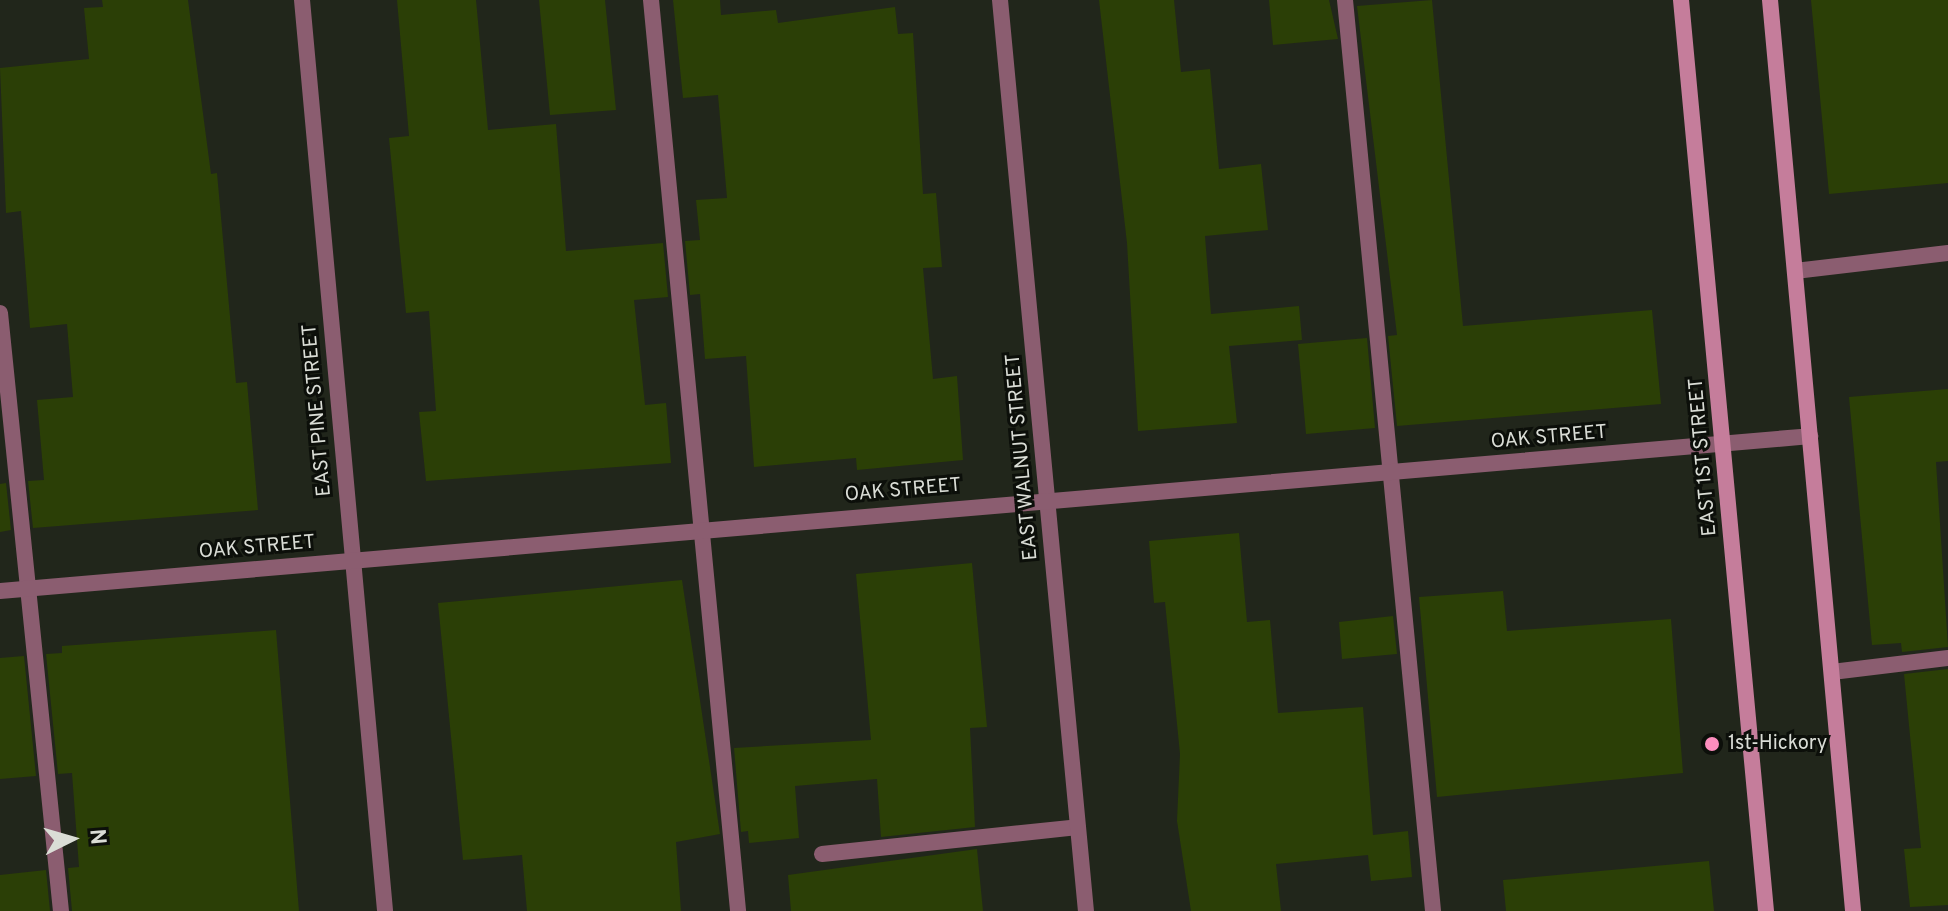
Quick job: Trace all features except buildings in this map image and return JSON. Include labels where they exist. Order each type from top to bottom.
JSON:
[{"type":"main road","name":"EAST 1ST STREET","points":[[1681,0],[1766,911]]},
{"type":"main road","points":[[1770,0],[1853,911]]},
{"type":"street","name":"EAST PINE STREET","points":[[302,0],[385,911]]},
{"type":"street","points":[[651,0],[738,911]]},
{"type":"street","name":"EAST WALNUT STREET","points":[[1000,0],[1086,911]]},
{"type":"street","points":[[1345,0],[1394,471],[1433,911]]},
{"type":"street","points":[[1795,271],[1948,253]]},
{"type":"street","points":[[0,313],[61,911]]},
{"type":"street","name":"OAK STREET","points":[[0,591],[1810,436]]},
{"type":"street","points":[[1832,672],[1948,658]]},
{"type":"street","points":[[822,854],[1078,827]]},
{"type":"place","name":"1st-Hickory","points":[[1712,744]]}]
